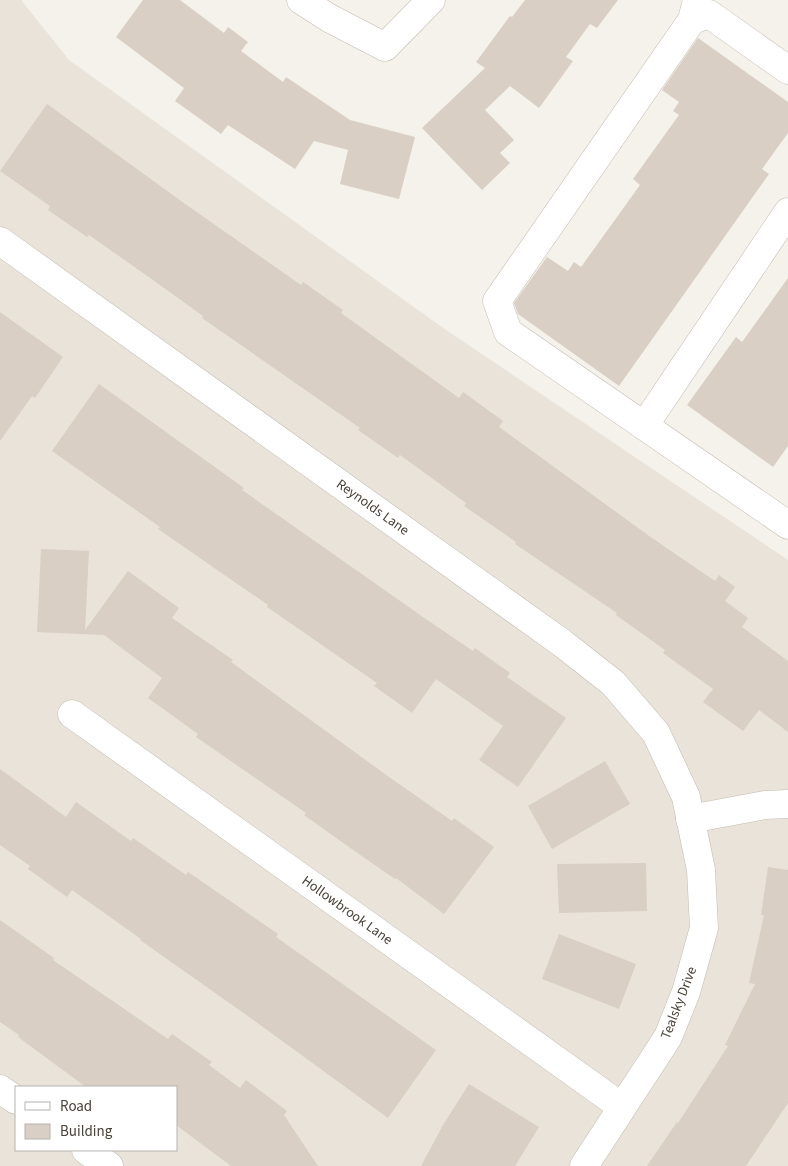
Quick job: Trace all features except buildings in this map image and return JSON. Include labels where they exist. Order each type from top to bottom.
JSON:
[{"type":"street","points":[[300,0],[329,18],[386,47],[431,0]]},
{"type":"street","points":[[787,68],[709,14],[695,10],[497,302],[508,332],[788,525]]},
{"type":"street","points":[[644,426],[788,212]]},
{"type":"street","name":"Reynolds Lane","points":[[0,242],[562,643],[613,683],[656,733],[686,797],[690,819]]},
{"type":"street","name":"Hollowbrook Lane","points":[[72,714],[622,1107]]},
{"type":"street","points":[[690,819],[765,805],[788,804]]},
{"type":"street","name":"Tealsky Drive","points":[[584,1166],[668,1037],[686,992],[704,928],[701,870],[690,819]]},
{"type":"street","points":[[0,1089],[15,1099]]},
{"type":"street","points":[[87,1151],[109,1166]]},
{"type":"shaded area","points":[[0,0],[21,0],[69,60],[446,330],[788,560],[788,1166],[0,1166]]}]
